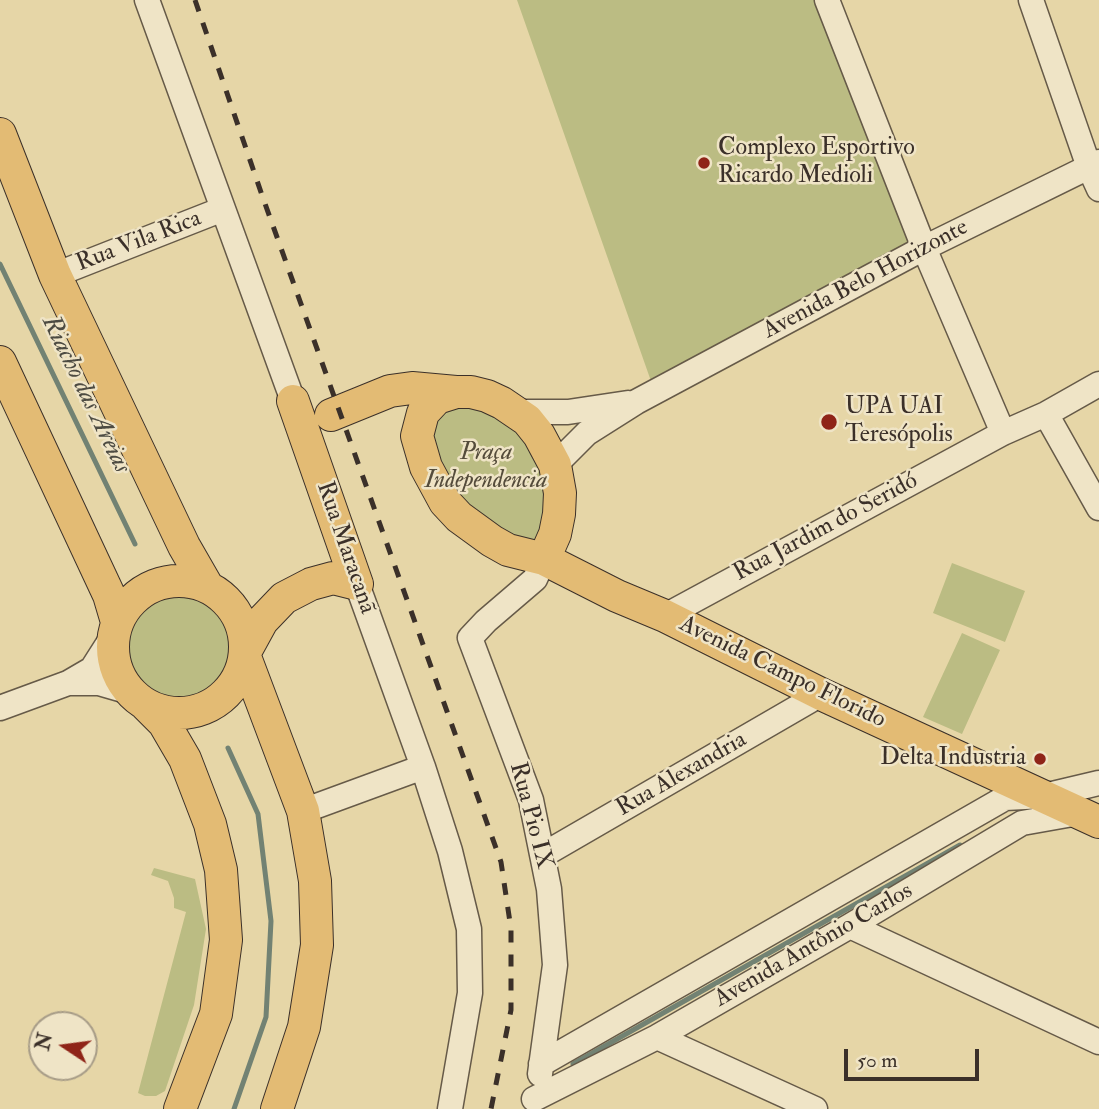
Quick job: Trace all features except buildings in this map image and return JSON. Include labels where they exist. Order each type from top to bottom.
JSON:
[{"type":"main road","points":[[0,134],[55,275],[184,546],[212,589],[238,616],[244,634],[245,655],[303,811],[315,881],[317,944],[304,1027],[277,1109]]},
{"type":"main road","points":[[0,362],[109,595],[115,629],[113,656],[118,675],[138,699],[164,723],[185,759],[210,824],[222,870],[226,940],[216,1014],[180,1109]]},
{"type":"main road","points":[[314,458],[331,415],[390,391],[412,388],[471,392],[487,396],[527,420],[539,435],[555,465],[560,493],[558,521],[544,559],[508,550],[459,517],[434,485],[417,436],[408,423],[385,405],[368,400]]},
{"type":"main road","points":[[417,436],[423,413],[437,398],[456,392]]},
{"type":"main road","points":[[293,401],[331,415]]},
{"type":"main road","name":"Rua Maracanã","points":[[293,401],[357,584]]},
{"type":"main road","points":[[558,521],[571,549],[617,596]]},
{"type":"main road","points":[[138,699],[166,713],[187,713],[208,707],[225,695],[238,678],[245,655],[262,621],[327,566],[341,535]]},
{"type":"main road","name":"Avenida Campo Florido","points":[[544,559],[617,596],[665,615],[821,694],[1093,816]]},
{"type":"main road","points":[[115,629],[130,601],[146,588],[166,581],[187,580],[251,599],[297,591],[334,578],[357,584]]},
{"type":"street","name":"Rua Maracanã","points":[[147,0],[293,401]]},
{"type":"street","points":[[827,0],[923,248],[1003,433]]},
{"type":"street","points":[[1031,0],[1096,172]]},
{"type":"street","name":"Avenida Belo Horizonte","points":[[555,465],[587,433],[636,402],[923,248],[1096,172]]},
{"type":"street","name":"Rua Vila Rica","points":[[55,275],[223,209]]},
{"type":"street","name":"Rua Jardim do Seridó","points":[[665,615],[1099,384]]},
{"type":"street","points":[[516,412],[568,412],[636,402]]},
{"type":"street","points":[[1046,414],[1099,508]]},
{"type":"street","name":"Rua Pio IX","points":[[533,1104],[555,965],[549,889],[531,800],[470,638],[536,579],[544,559]]},
{"type":"street","name":"Rua Maracanã","points":[[357,584],[423,767],[450,851],[469,929],[470,993],[450,1109]]},
{"type":"street","points":[[0,708],[68,683],[92,669],[115,629]]},
{"type":"street","points":[[68,683],[99,683],[138,699]]},
{"type":"street","name":"Rua Alexandria","points":[[543,855],[821,694]]},
{"type":"street","points":[[303,811],[423,767]]},
{"type":"street","name":"Avenida Antônio Carlos","points":[[541,1064],[1005,798],[1044,796],[1099,783]]},
{"type":"street","name":"Avenida Antônio Carlos","points":[[533,1104],[657,1037],[1022,823],[1093,816]]},
{"type":"street","points":[[850,926],[1099,1042]]},
{"type":"street","points":[[657,1037],[815,1109]]},
{"type":"green space","points":[[517,0],[825,0],[916,248],[652,384]]},
{"type":"green space","name":"Praça Independencia","points":[[450,402],[482,408],[521,435],[544,470],[548,521],[541,546],[466,518],[425,438]]},
{"type":"green space","points":[[952,563],[1025,591],[1005,642],[933,613]]},
{"type":"green space","points":[[178,590],[199,594],[217,606],[229,624],[233,645],[229,666],[217,684],[199,696],[178,700],[157,696],[139,684],[127,666],[123,645],[127,624],[139,606],[157,594]]},
{"type":"green space","points":[[962,633],[1000,650],[962,734],[923,717]]},
{"type":"green space","points":[[154,868],[195,879],[206,929],[194,1005],[165,1091],[156,1096],[145,1096],[138,1093],[186,912],[174,908],[174,898],[168,881],[151,875]]},
{"type":"waterway","name":"Riacho das Areias","points":[[0,264],[135,544]]},
{"type":"waterway","name":"Riacho das Areias","points":[[228,748],[258,814],[271,921],[266,1017],[234,1109]]},
{"type":"waterway","points":[[573,1064],[960,845]]},
{"type":"railway","points":[[195,0],[263,198],[501,862],[511,929],[511,1010],[491,1109]]},
{"type":"place","name":"Complexo Esportivo Ricardo Medioli","points":[[704,163]]},
{"type":"place","name":"UPA UAI Teresópolis","points":[[829,422]]},
{"type":"place","name":"Delta Industria","points":[[1040,759]]}]
